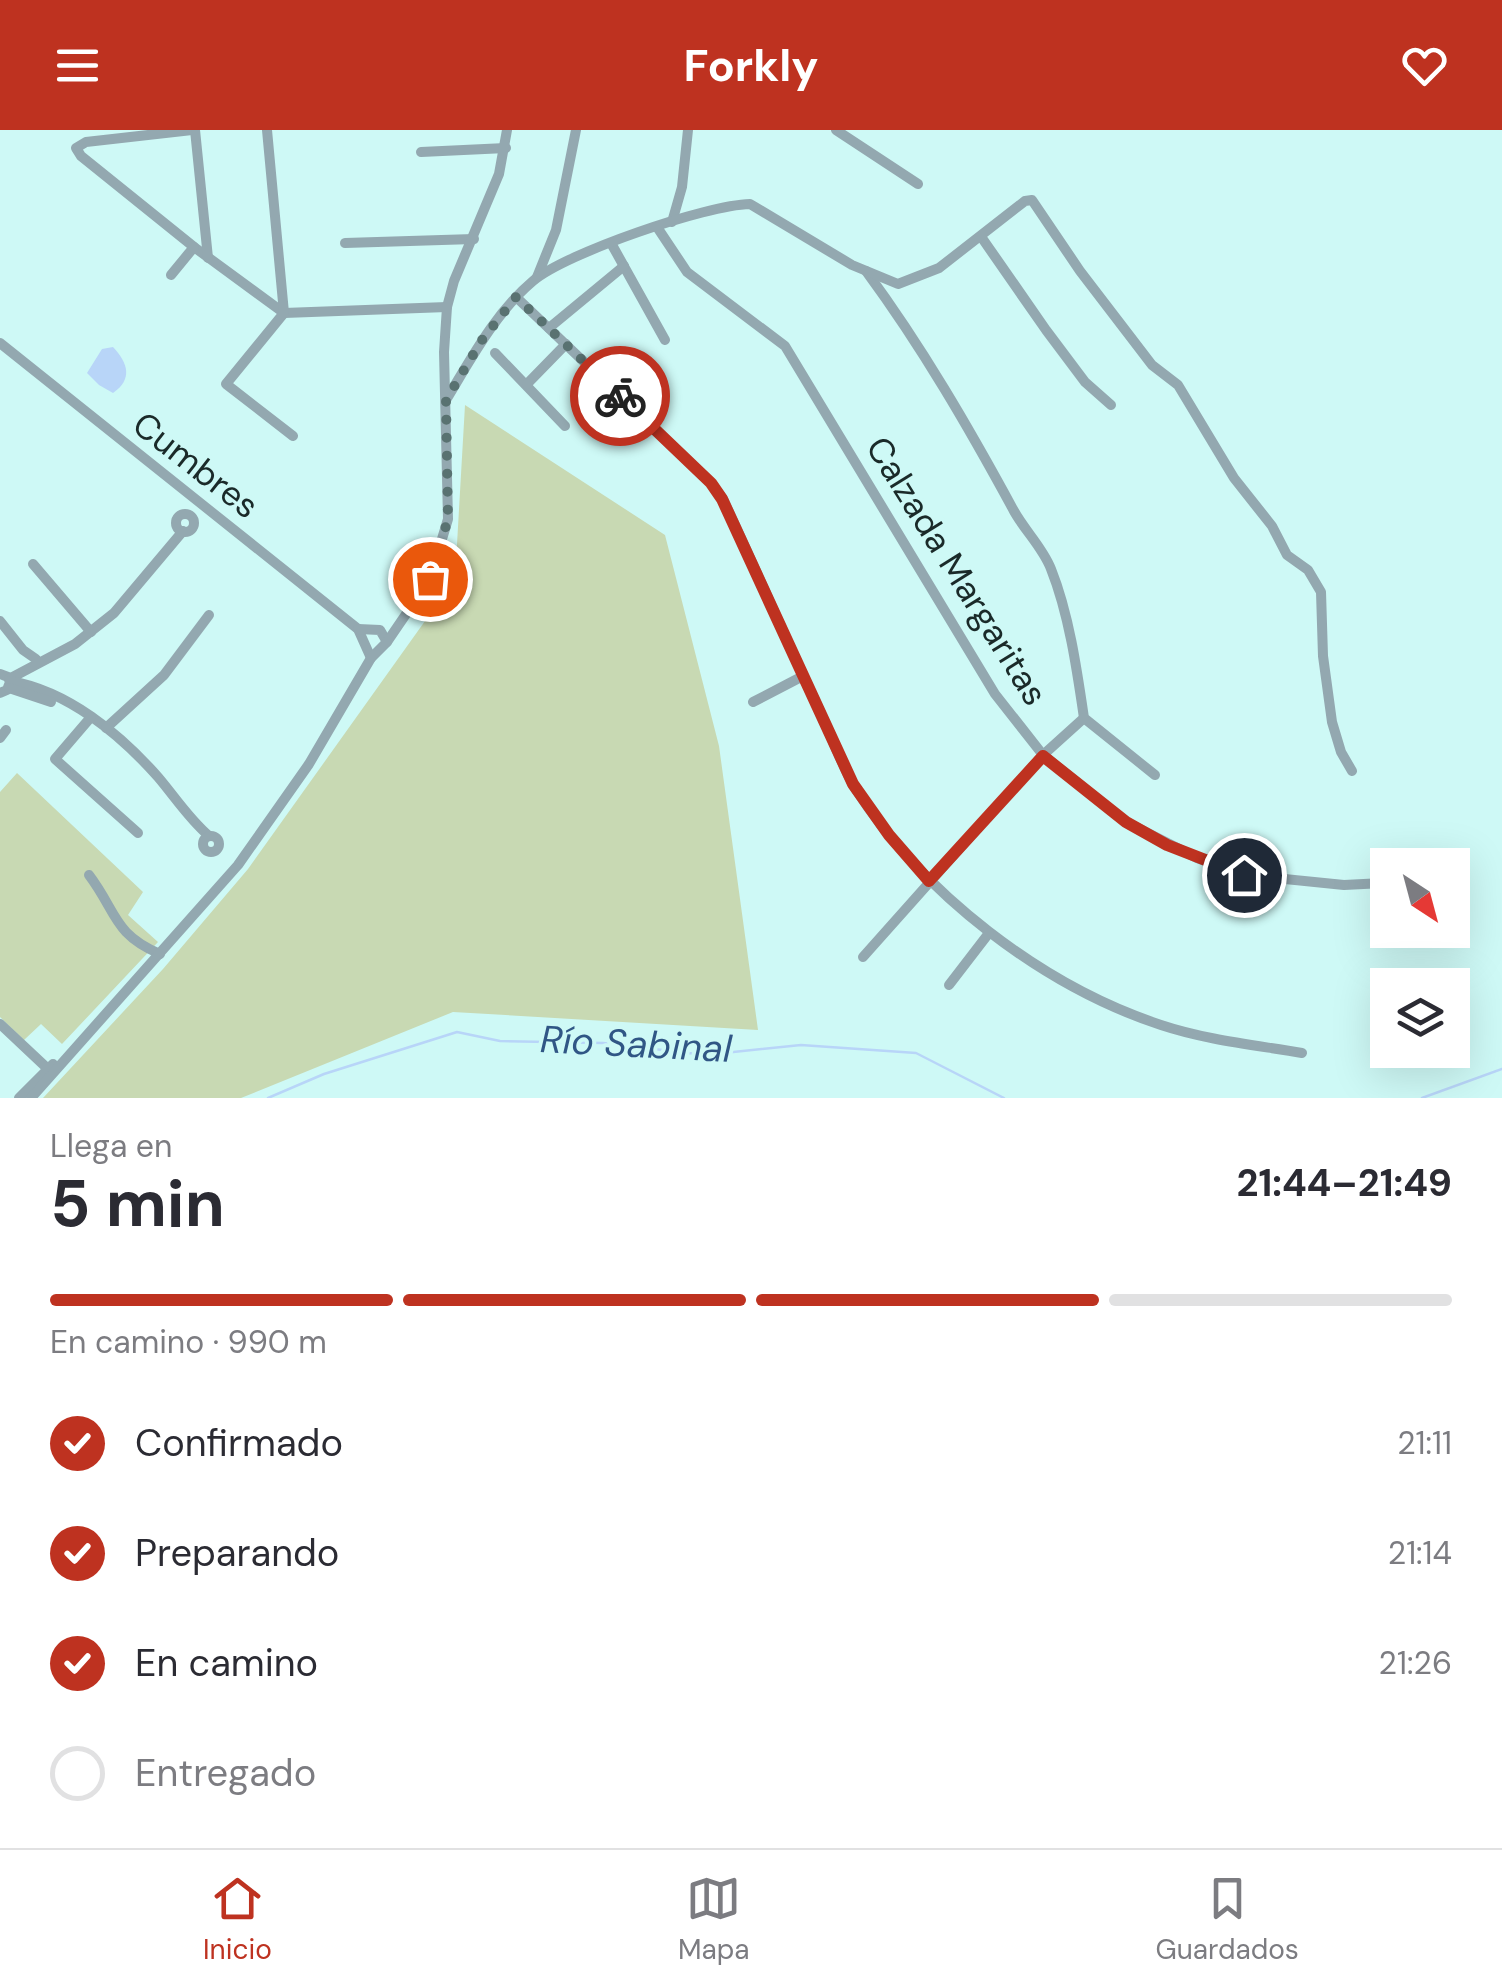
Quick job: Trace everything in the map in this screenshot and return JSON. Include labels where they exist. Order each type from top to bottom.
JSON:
[{"type":"street","points":[[208,258],[193,130],[86,142],[76,148],[194,247],[208,258],[284,313],[447,307]]},
{"type":"street","points":[[268,130],[284,313],[226,384],[293,436]]},
{"type":"street","points":[[31,1098],[236,867],[309,764],[370,658],[386,642],[430,579],[448,519],[444,352],[447,307],[506,148],[508,130]]},
{"type":"street","points":[[536,278],[556,230],[576,130]]},
{"type":"street","points":[[672,222],[682,188],[688,130]]},
{"type":"street","points":[[836,130],[918,184]]},
{"type":"street","points":[[421,152],[506,148]]},
{"type":"street","points":[[446,400],[482,340],[536,278],[611,243],[657,227],[734,204],[750,204],[852,265],[898,284],[939,268],[1025,201],[1032,200],[1152,365],[1178,385],[1234,478],[1272,526],[1287,554],[1308,570],[1321,592],[1323,656],[1332,722],[1341,752],[1352,771]]},
{"type":"street","name":"Calzada Margaritas","points":[[657,227],[686,272],[785,346],[994,694],[1043,756],[1126,822],[1197,858],[1244,875],[1370,883]]},
{"type":"street","points":[[982,238],[1086,382],[1111,405]]},
{"type":"street","points":[[345,243],[474,239]]},
{"type":"street","points":[[611,243],[665,340]]},
{"type":"street","points":[[171,275],[194,247]]},
{"type":"street","points":[[548,328],[624,266]]},
{"type":"street","points":[[866,270],[939,378],[1050,568],[1074,654],[1084,718],[1155,775]]},
{"type":"street","points":[[516,297],[711,483],[722,499],[853,784],[889,835],[929,881],[988,932],[1082,990],[1162,1025],[1302,1053]]},
{"type":"street","name":"Cumbres","points":[[0,343],[358,629],[370,658]]},
{"type":"street","points":[[527,384],[566,344]]},
{"type":"street","points":[[495,353],[566,426]]},
{"type":"street","points":[[6,682],[114,613],[180,530],[191,529],[192,518],[202,507]]},
{"type":"street","points":[[33,564],[90,630]]},
{"type":"street","points":[[106,728],[164,675],[209,615]]},
{"type":"street","points":[[0,621],[36,659]]},
{"type":"street","name":"Cumbres","points":[[358,629],[380,630],[386,642]]},
{"type":"street","points":[[6,682],[22,666],[90,630]]},
{"type":"street","points":[[22,666],[24,650]]},
{"type":"street","points":[[754,702],[804,676]]},
{"type":"street","points":[[6,682],[28,684],[106,728],[142,760],[206,839]]},
{"type":"street","points":[[863,957],[1043,756],[1084,718]]},
{"type":"street","points":[[89,719],[55,759],[138,833]]},
{"type":"street","points":[[89,719],[138,764],[206,839]]},
{"type":"street","points":[[206,839],[217,838],[216,848],[236,867]]},
{"type":"street","points":[[89,875],[134,943],[160,954]]},
{"type":"street","points":[[949,985],[988,932]]},
{"type":"street","points":[[19,1098],[95,1020],[104,1017]]},
{"type":"street","points":[[0,1024],[48,1069]]},
{"type":"green space","points":[[465,405],[665,535],[719,746],[758,1030],[453,1012],[241,1098],[43,1098],[163,969],[248,869],[455,579]]},
{"type":"green space","points":[[17,773],[143,892],[128,915],[158,942],[62,1044],[41,1024],[24,1040],[0,1017],[0,792]]},
{"type":"water","points":[[113,347],[122,359],[126,377],[113,393],[87,373],[102,349]]},
{"type":"waterway","name":"Río Sabinal","points":[[268,1098],[324,1074],[457,1032],[500,1041],[603,1043],[705,1055],[801,1045],[916,1053],[1004,1098]]},
{"type":"waterway","name":"Río Sabinal","points":[[1422,1098],[1502,1069]]},
{"type":"way so far","points":[[430,579],[448,519],[446,400],[482,340],[516,297],[620,396]]},
{"type":"route","points":[[620,396],[711,483],[722,499],[853,784],[889,835],[929,881],[1043,756],[1126,822],[1167,845],[1244,875]]}]
